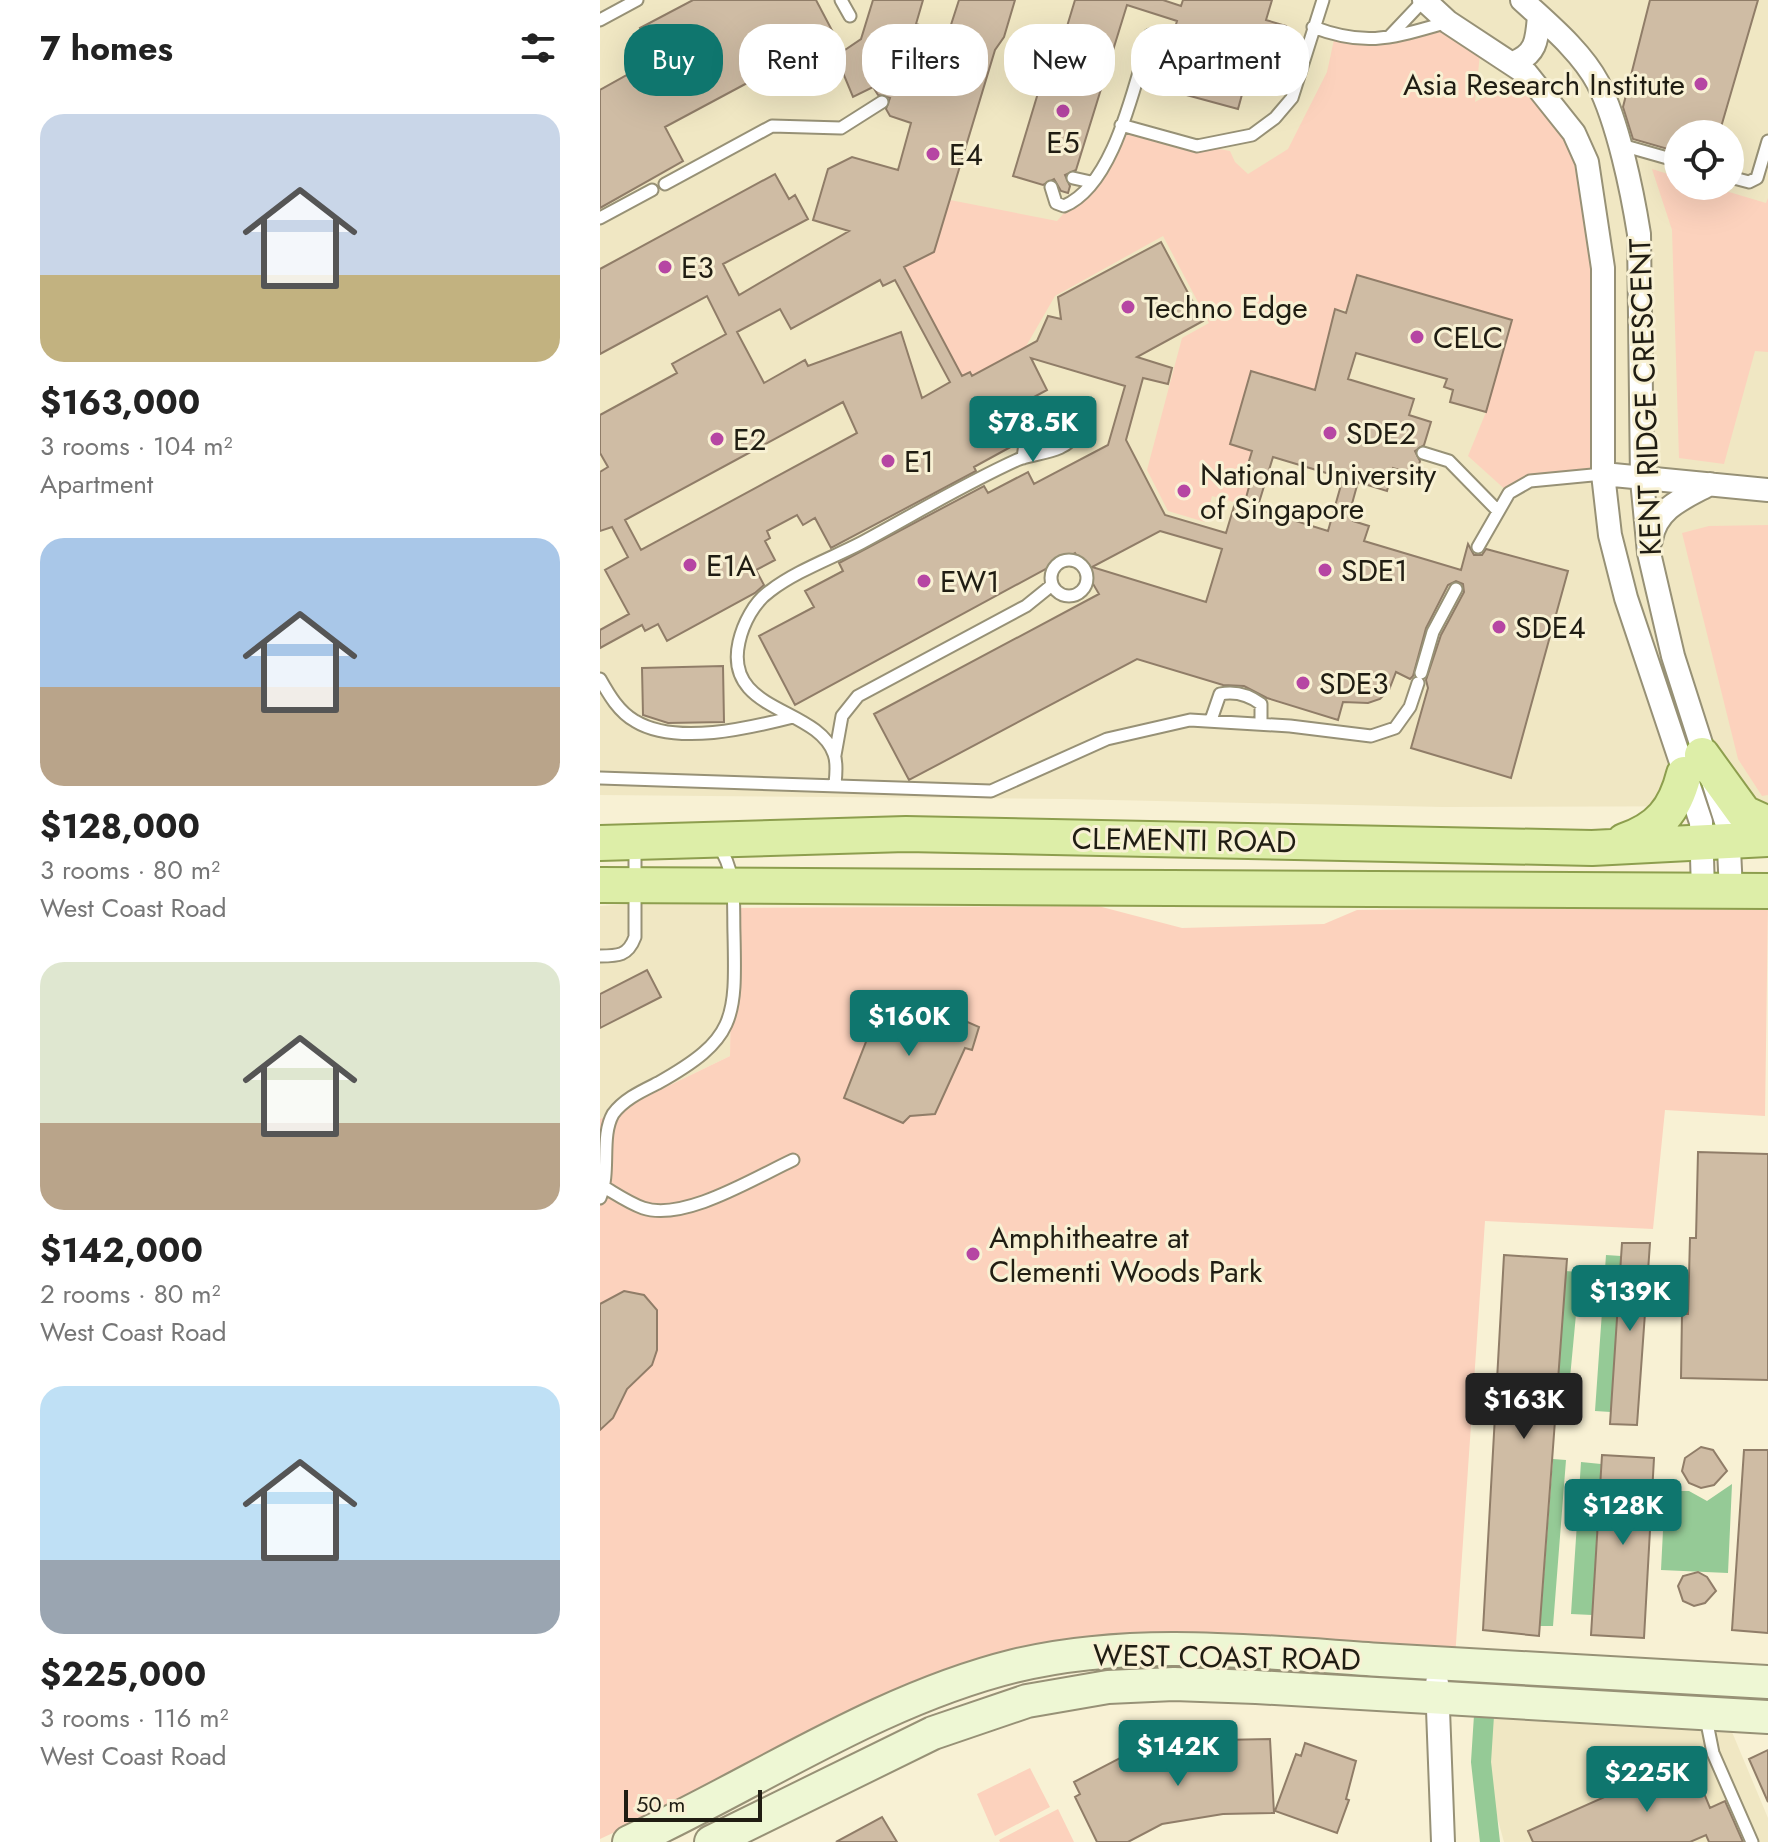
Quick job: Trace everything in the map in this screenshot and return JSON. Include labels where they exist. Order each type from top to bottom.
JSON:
[{"type":"main road","points":[[1592,848],[1655,828],[1674,805],[1693,764],[1744,813],[1768,824]]},
{"type":"main road","name":"CLEMENTI ROAD","points":[[600,843],[906,834],[1592,848],[1768,839]]},
{"type":"main road","name":"CLEMENTI ROAD","points":[[600,885],[1768,891]]},
{"type":"main road","name":"WEST COAST ROAD","points":[[629,1842],[916,1700],[1015,1666],[1107,1652],[1177,1650],[1768,1682]]},
{"type":"main road","name":"WEST COAST ROAD","points":[[711,1842],[933,1733],[1027,1701],[1108,1687],[1174,1684],[1768,1717]]},
{"type":"street","name":"KENT RIDGE CRESCENT","points":[[1424,0],[1448,22],[1513,63],[1555,106],[1574,133],[1587,162],[1603,268],[1603,474],[1610,535],[1626,598],[1693,764]]},
{"type":"street","name":"KENT RIDGE CRESCENT","points":[[1513,63],[1526,57],[1536,46],[1530,8]]},
{"type":"street","name":"KENT RIDGE CRESCENT","points":[[1530,8],[1578,55],[1598,83],[1618,144],[1639,234],[1642,480],[1649,553],[1693,764],[1701,822],[1717,840],[1717,891]]},
{"type":"street","points":[[1603,474],[1768,490]]},
{"type":"street","points":[[1649,553],[1653,527],[1662,514],[1710,484]]},
{"type":"street","points":[[1437,1662],[1443,1842]]},
{"type":"lane","points":[[600,20],[637,0]]},
{"type":"lane","points":[[841,0],[850,16],[854,0]]},
{"type":"lane","points":[[1121,125],[1197,146],[1252,135],[1275,118],[1292,98],[1323,0]]},
{"type":"lane","points":[[1389,37],[1424,0]]},
{"type":"lane","points":[[1313,27],[1353,40],[1389,37],[1448,22]]},
{"type":"lane","points":[[1051,187],[1056,203],[1064,206],[1073,202],[1101,173],[1131,94]]},
{"type":"lane","points":[[665,184],[772,126],[841,128],[882,102]]},
{"type":"lane","points":[[1744,181],[1757,178],[1768,141]]},
{"type":"lane","points":[[1618,144],[1664,157]]},
{"type":"lane","points":[[1073,178],[1091,182]]},
{"type":"lane","points":[[600,218],[652,190]]},
{"type":"lane","points":[[835,755],[816,731],[758,699],[740,669],[737,646],[743,626],[769,591],[1023,458],[1065,446],[1074,436],[1078,422],[1074,412],[1064,406],[1037,411],[1028,422],[1023,458]]},
{"type":"lane","points":[[1423,453],[1449,461],[1498,511]]},
{"type":"lane","points":[[1478,547],[1509,493],[1530,481],[1603,474]]},
{"type":"lane","points":[[835,784],[835,755],[842,716],[858,696],[1026,606],[1052,585]]},
{"type":"lane","points":[[600,778],[991,791],[1107,739],[1157,726],[1211,720],[1371,736],[1395,728],[1410,707],[1433,632],[1456,589]]},
{"type":"lane","points":[[600,679],[616,705],[632,720],[648,728],[747,730],[793,717]]},
{"type":"lane","points":[[1211,720],[1220,694],[1229,692],[1251,697],[1261,704],[1261,724]]},
{"type":"lane","points":[[716,841],[726,857],[733,886],[735,969],[725,1032],[689,1065],[634,1096],[613,1114],[607,1127],[602,1192],[642,1208],[677,1209],[697,1204],[793,1160]]},
{"type":"lane","points":[[600,956],[621,956],[631,949],[635,937],[635,842]]},
{"type":"lane","points":[[1706,1713],[1713,1753],[1752,1842]]},
{"type":"shaded area","name":"National University of Singapore","points":[[600,0],[1768,0],[1768,806],[1443,807],[1065,799],[600,795]]},
{"type":"shaded area","points":[[1448,22],[1481,44],[1475,102],[1527,74],[1587,162],[1603,474],[1530,481],[1509,493],[1468,456],[1486,412],[1512,320],[1335,309],[1315,390],[1251,372],[1230,444],[1252,451],[1245,474],[1252,476],[1244,505],[1212,496],[1205,522],[1168,511],[1147,470],[1182,338],[1209,323],[1163,236],[1055,296],[1025,348],[973,376],[969,372],[962,376],[904,267],[934,251],[950,200],[1057,221],[1091,182],[1121,125],[1175,141],[1230,151],[1235,162],[1248,174],[1288,149],[1327,72],[1335,35],[1353,40]]},
{"type":"shaded area","points":[[1652,169],[1664,173],[1664,200],[1744,200],[1744,196],[1766,203],[1768,198],[1768,352],[1755,351],[1724,464],[1679,458],[1672,230]]},
{"type":"shaded area","points":[[1768,525],[1768,795],[1762,796],[1738,759],[1682,533],[1709,526]]},
{"type":"shaded area","points":[[714,898],[732,908],[730,1056],[600,1119],[600,906]]},
{"type":"shaded area","points":[[1768,905],[1765,1116],[1665,1110],[1653,1229],[1485,1221],[1455,1658],[1177,1645],[925,1687],[600,1839],[600,1119],[730,1056],[732,908],[1098,906],[1182,928],[1324,924],[1357,910]]},
{"type":"shaded area","points":[[1606,1255],[1621,1256],[1611,1412],[1595,1411]]},
{"type":"shaded area","points":[[1565,1271],[1580,1272],[1568,1399],[1555,1398]]},
{"type":"shaded area","points":[[1553,1459],[1566,1460],[1553,1626],[1540,1626]]},
{"type":"shaded area","points":[[1581,1462],[1601,1464],[1592,1615],[1571,1614]]},
{"type":"shaded area","points":[[1732,1484],[1728,1573],[1661,1570],[1665,1491],[1689,1491],[1707,1501]]},
{"type":"shaded area","points":[[1488,1711],[1727,1720],[1768,1818],[1768,1842],[1504,1842],[1488,1784]]},
{"type":"shaded area","points":[[1030,1768],[1050,1807],[995,1836],[977,1794]]},
{"type":"shaded area","points":[[1058,1809],[1074,1842],[1000,1842],[999,1840]]},
{"type":"building","points":[[693,0],[816,0],[829,24],[739,24],[739,87],[723,96],[723,24],[648,24]]},
{"type":"building","points":[[873,0],[923,0],[916,24],[866,24]]},
{"type":"building","points":[[959,0],[1015,0],[1008,24],[1004,24],[1004,37],[995,50],[988,73],[988,24],[951,24]]},
{"type":"building","name":"E5","points":[[1075,0],[1163,0],[1181,6],[1183,0],[1272,0],[1266,20],[1279,24],[1176,24],[1177,21],[1127,5],[1115,44],[1115,24],[1068,24]]},
{"type":"building","points":[[1650,0],[1758,0],[1723,120],[1664,120],[1664,148],[1633,139],[1623,107]]},
{"type":"building","points":[[862,36],[862,92],[853,97],[846,80],[846,49]]},
{"type":"building","points":[[624,77],[624,96],[723,96],[665,127],[683,161],[600,208],[600,90]]},
{"type":"building","points":[[882,96],[981,96],[934,252],[904,267],[962,376],[970,372],[972,376],[1037,341],[1048,316],[1061,319],[1058,297],[1161,242],[1203,321],[1137,357],[1172,368],[1168,384],[1143,378],[1126,440],[1165,515],[1226,533],[1235,503],[1244,505],[1252,476],[1245,474],[1252,451],[1230,444],[1251,371],[1315,390],[1335,309],[1346,313],[1357,275],[1512,320],[1486,412],[1450,402],[1453,390],[1444,387],[1447,379],[1356,353],[1348,379],[1414,399],[1409,415],[1431,422],[1424,445],[1415,451],[1420,461],[1416,475],[1393,468],[1387,491],[1358,482],[1350,511],[1355,513],[1353,521],[1369,526],[1364,541],[1461,570],[1468,544],[1474,555],[1482,555],[1486,549],[1568,571],[1511,778],[1411,748],[1428,688],[1426,680],[1441,635],[1464,592],[1463,584],[1456,581],[1448,585],[1426,628],[1413,676],[1410,679],[1396,672],[1389,690],[1380,699],[1368,703],[1343,702],[1338,720],[1267,698],[1244,686],[1223,685],[1137,659],[909,780],[874,714],[1099,594],[1075,553],[795,705],[759,636],[814,607],[805,591],[843,571],[839,563],[984,486],[988,493],[1028,472],[1034,484],[1108,445],[1125,386],[1031,358],[1047,390],[1004,413],[1017,437],[1016,444],[974,467],[976,471],[831,548],[815,518],[803,525],[797,515],[767,531],[770,538],[765,541],[775,560],[756,570],[764,585],[755,593],[667,641],[658,624],[645,631],[642,625],[600,648],[600,630],[629,614],[605,570],[628,557],[612,527],[600,531],[600,472],[608,467],[600,453],[600,415],[677,373],[672,364],[726,334],[707,296],[600,354],[600,269],[775,174],[789,199],[795,195],[808,219],[723,264],[739,295],[849,231],[813,220],[828,169],[852,157],[898,170],[911,123],[890,116],[886,109],[890,98]],"holes":[[[880,280],[883,286],[895,280],[950,382],[922,398],[901,332],[808,366],[805,360],[764,383],[737,332],[780,309],[791,329]],[[843,402],[857,433],[641,550],[625,520]],[[1273,457],[1343,478],[1328,531],[1257,509]],[[1160,531],[1222,549],[1206,602],[1092,567]]]},
{"type":"building","name":"E5","points":[[1037,96],[1099,96],[1076,170],[1065,175],[1070,186],[1068,193],[1061,191],[1054,179],[1043,185],[1013,176]]},
{"type":"building","name":"E5","points":[[1190,96],[1242,96],[1238,109]]},
{"type":"building","points":[[723,666],[724,722],[668,723],[643,715],[642,668]]},
{"type":"building","points":[[647,970],[661,997],[600,1028],[600,994]]},
{"type":"building","points":[[899,992],[979,1027],[972,1050],[965,1048],[935,1114],[910,1116],[903,1123],[844,1098],[882,1001]]},
{"type":"building","points":[[1698,1152],[1768,1154],[1768,1380],[1681,1378],[1682,1314],[1688,1314],[1690,1238],[1696,1238]]},
{"type":"building","points":[[1622,1243],[1650,1243],[1637,1425],[1610,1424]]},
{"type":"building","points":[[1504,1255],[1567,1259],[1539,1636],[1483,1630]]},
{"type":"building","points":[[624,1291],[644,1295],[657,1310],[657,1350],[652,1365],[627,1389],[613,1418],[600,1430],[600,1304]]},
{"type":"building","points":[[1701,1447],[1713,1450],[1727,1471],[1714,1485],[1701,1488],[1689,1483],[1682,1471],[1685,1458]]},
{"type":"building","points":[[1744,1450],[1768,1450],[1768,1633],[1732,1630]]},
{"type":"building","points":[[1602,1455],[1654,1458],[1644,1638],[1591,1635]]},
{"type":"building","points":[[1698,1572],[1707,1577],[1716,1591],[1705,1603],[1694,1606],[1683,1601],[1678,1586],[1683,1576]]},
{"type":"building","points":[[1270,1739],[1274,1813],[1223,1814],[1162,1824],[1128,1842],[1097,1842],[1075,1797],[1080,1794],[1074,1782],[1120,1758],[1126,1770],[1148,1759],[1147,1754],[1220,1740]]},
{"type":"building","points":[[1305,1743],[1356,1761],[1346,1799],[1349,1800],[1337,1833],[1275,1811],[1296,1754],[1301,1756]]},
{"type":"building","points":[[1768,1750],[1768,1802],[1749,1759]]},
{"type":"building","points":[[1690,1759],[1710,1808],[1725,1801],[1743,1842],[1709,1842],[1706,1835],[1690,1842],[1533,1842],[1528,1831]]},
{"type":"building","points":[[882,1817],[897,1842],[836,1842]]},
{"type":"waterway","points":[[1485,1700],[1481,1762],[1490,1842]]},
{"type":"place","name":"Asia Research Institute","points":[[1701,84]]},
{"type":"place","name":"E5","points":[[1063,111]]},
{"type":"place","name":"E4","points":[[933,154]]},
{"type":"place","name":"E3","points":[[665,267]]},
{"type":"place","name":"Techno Edge","points":[[1128,307]]},
{"type":"place","name":"CELC","points":[[1417,337]]},
{"type":"place","name":"SDE2","points":[[1330,433]]},
{"type":"place","name":"E2","points":[[717,439]]},
{"type":"place","name":"E1","points":[[888,461]]},
{"type":"place","name":"National University of Singapore","points":[[1184,491]]},
{"type":"place","name":"E1A","points":[[690,565]]},
{"type":"place","name":"SDE1","points":[[1325,570]]},
{"type":"place","name":"EW1","points":[[924,581]]},
{"type":"place","name":"SDE4","points":[[1499,627]]},
{"type":"place","name":"SDE3","points":[[1303,683]]},
{"type":"place","name":"Amphitheatre at Clementi Woods Park","points":[[973,1254]]}]
